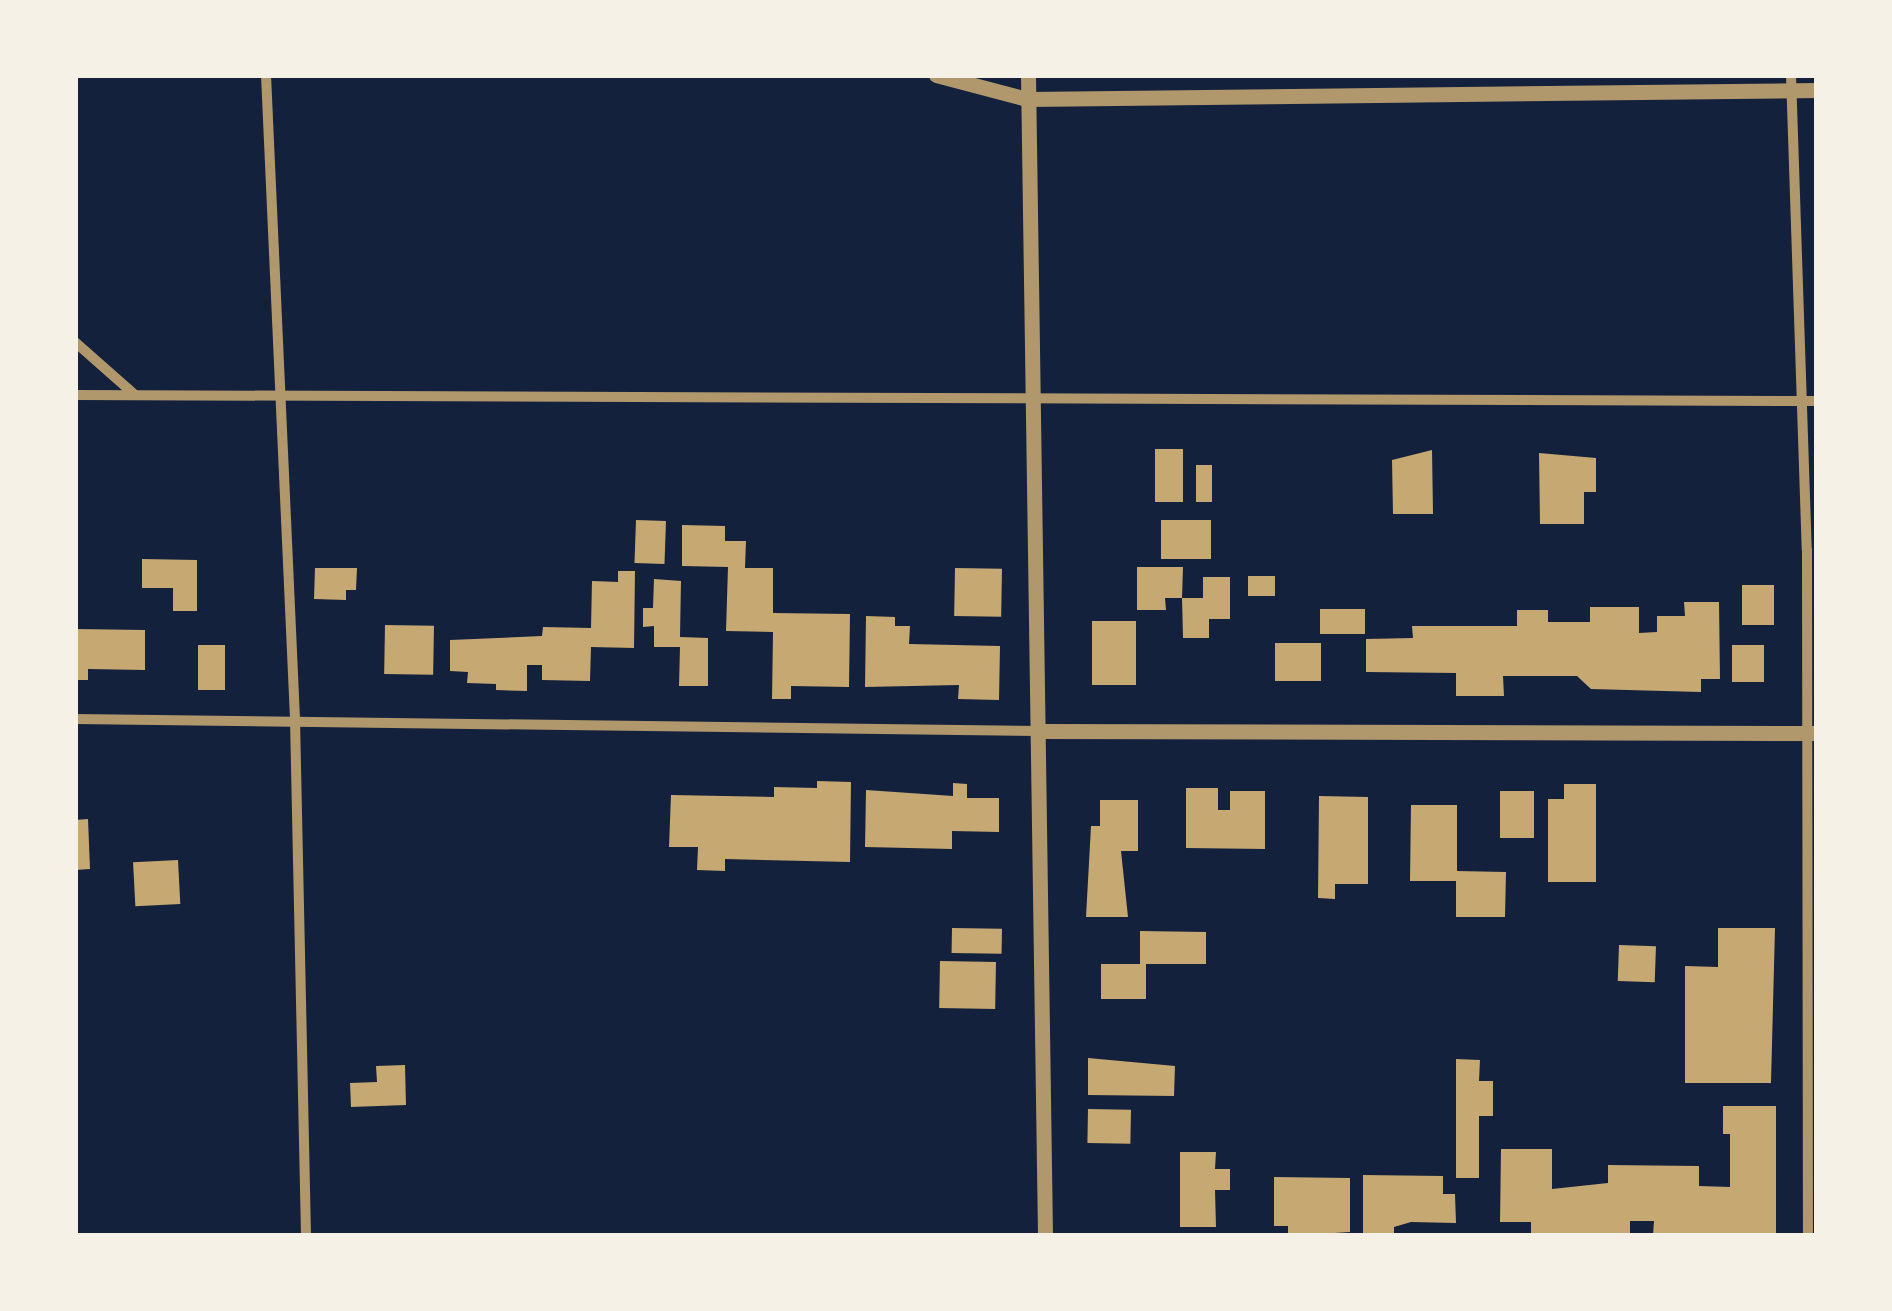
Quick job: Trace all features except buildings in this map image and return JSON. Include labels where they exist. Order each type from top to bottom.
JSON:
[{"type":"street","points":[[266,75],[295,719],[306,1236]]},
{"type":"street","points":[[936,75],[1027,99],[1791,82],[1817,90]]},
{"type":"street","points":[[1028,75],[1037,399],[1045,1236]]},
{"type":"street","points":[[1791,82],[1813,733],[1808,1236]]},
{"type":"street","points":[[75,342],[134,395]]},
{"type":"street","points":[[75,395],[1817,401]]},
{"type":"street","points":[[75,719],[1039,731],[1813,733]]}]
